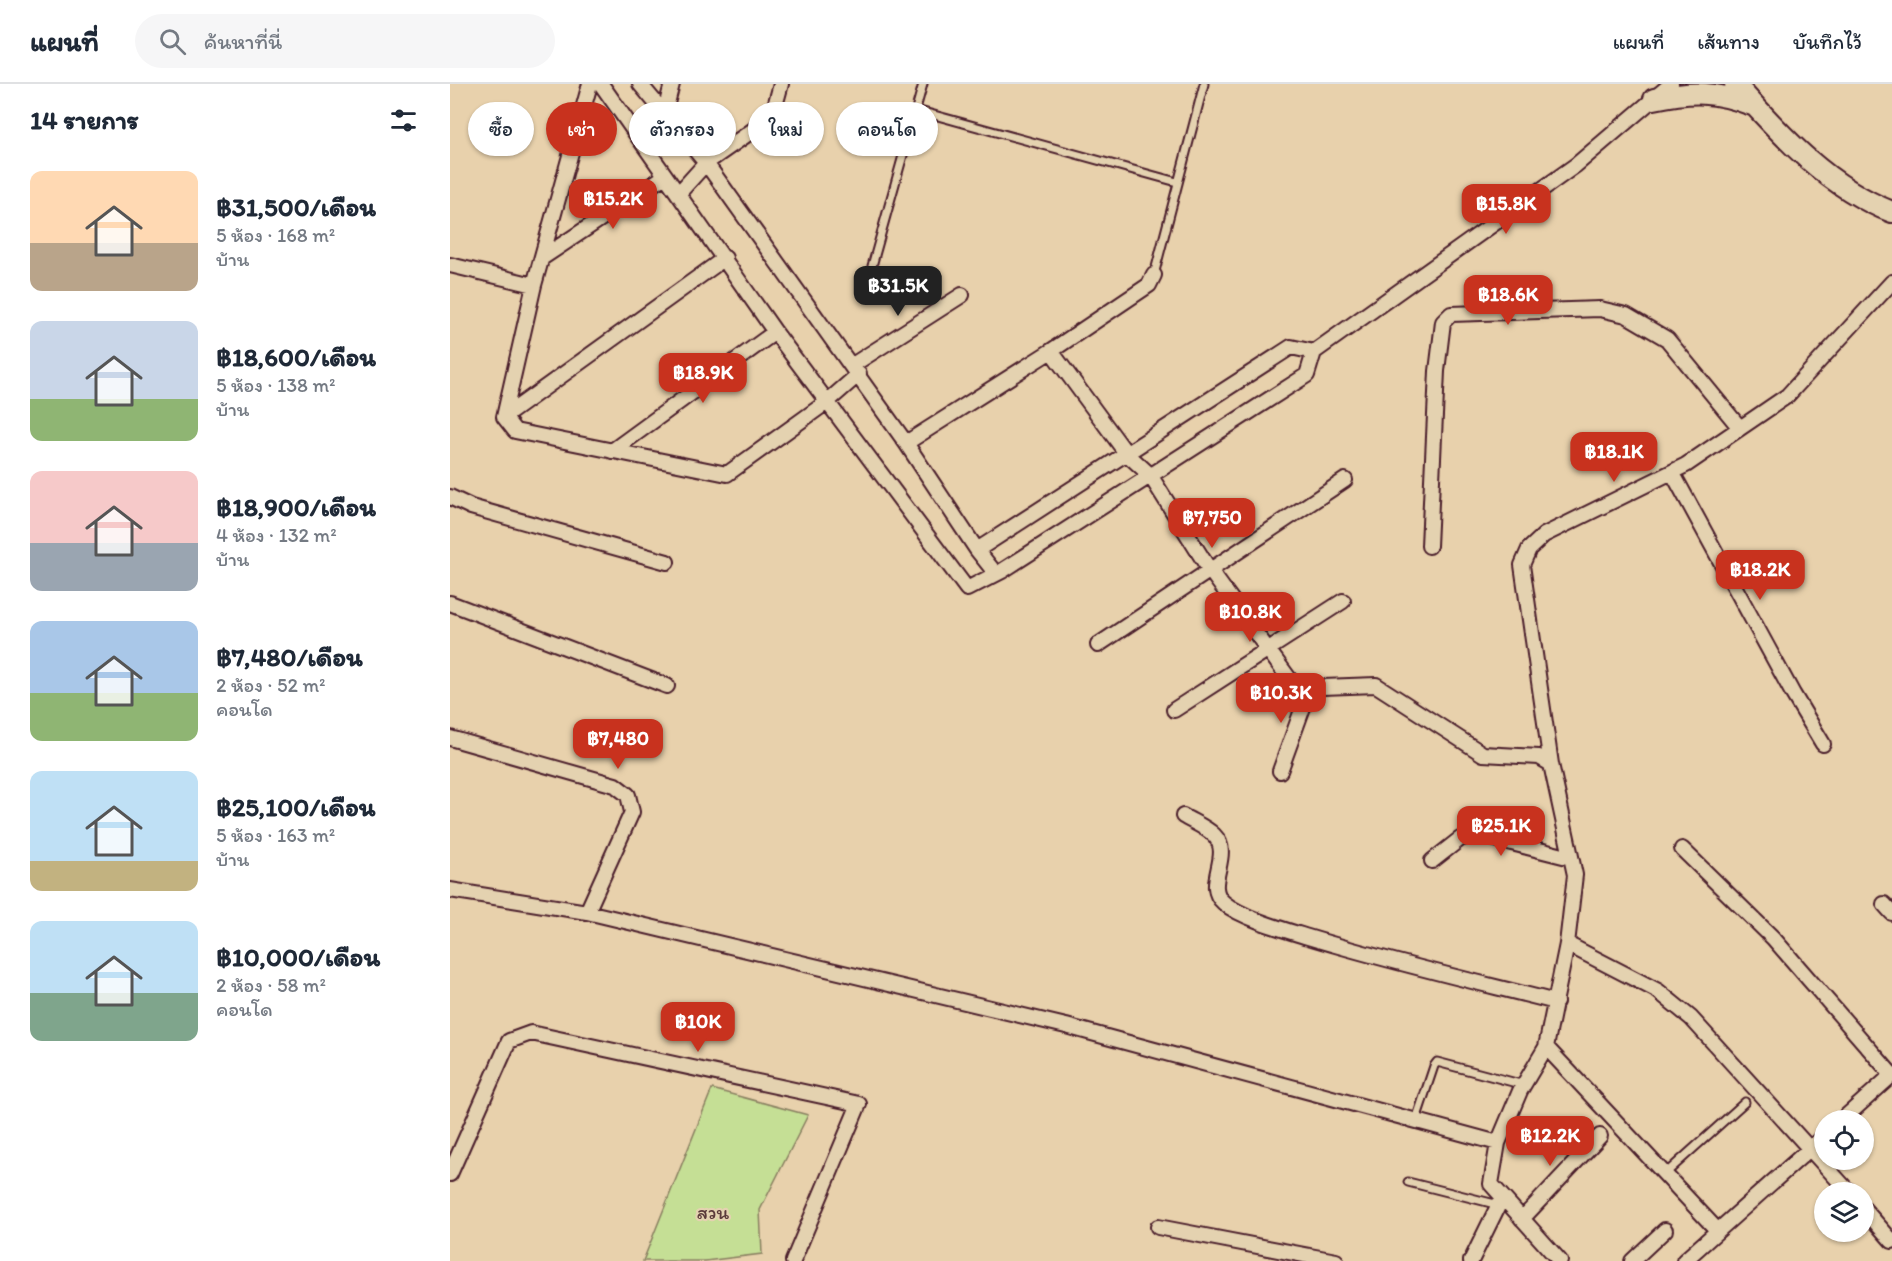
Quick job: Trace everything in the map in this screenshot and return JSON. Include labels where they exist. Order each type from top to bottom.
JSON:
[{"type":"street","points":[[590,84],[534,285],[504,417],[514,431],[727,474],[827,402],[855,370],[962,295]]},
{"type":"street","points":[[601,84],[775,332],[967,589],[996,574],[1307,375],[1314,352],[1576,165],[1656,92],[1671,84]]},
{"type":"street","points":[[640,84],[654,102]]},
{"type":"street","points":[[667,102],[672,84]]},
{"type":"street","points":[[678,194],[706,163],[772,117],[781,84]]},
{"type":"street","points":[[1735,84],[1810,163],[1877,206],[1892,212]]},
{"type":"street","points":[[1750,84],[1755,106]]},
{"type":"street","points":[[1656,92],[1700,92],[1733,98],[1755,106]]},
{"type":"street","points":[[700,156],[855,370],[977,550],[996,574]]},
{"type":"street","points":[[542,258],[666,176]]},
{"type":"street","points":[[504,417],[725,258]]},
{"type":"street","points":[[450,266],[534,285]]},
{"type":"street","points":[[906,443],[1051,351],[1149,285],[1154,275]]},
{"type":"street","points":[[1560,1261],[1522,1219],[1501,1202],[1491,1184],[1498,1143],[1524,1085],[1546,1047],[1567,944],[1575,875],[1551,764],[1522,565],[1529,549],[1544,536],[1672,472],[1787,396],[1892,282]]},
{"type":"street","points":[[1429,546],[1437,371],[1443,322],[1451,314],[1600,309],[1626,315],[1667,339],[1740,428]]},
{"type":"street","points":[[612,451],[775,332]]},
{"type":"street","points":[[977,550],[1292,347],[1314,352]]},
{"type":"street","points":[[1051,351],[1126,453],[1150,475],[1209,569],[1296,688],[1376,685],[1483,754],[1539,757],[1551,764]]},
{"type":"street","points":[[1672,472],[1793,694],[1824,744]]},
{"type":"street","points":[[1098,645],[1345,480]]},
{"type":"street","points":[[450,497],[471,507],[667,562]]},
{"type":"street","points":[[1174,710],[1343,601]]},
{"type":"street","points":[[450,603],[667,686]]},
{"type":"street","points":[[1280,771],[1310,688]]},
{"type":"street","points":[[450,738],[615,785],[628,795],[632,812],[587,912]]},
{"type":"street","points":[[1183,816],[1214,834],[1221,845],[1222,859],[1216,880],[1217,895],[1224,903],[1275,927],[1336,946],[1556,1002]]},
{"type":"street","points":[[1432,861],[1460,839],[1476,834],[1571,858]]},
{"type":"street","points":[[1682,849],[1773,938],[1892,1075],[1853,1110]]},
{"type":"street","points":[[450,890],[587,912],[1066,1026],[1498,1143]]},
{"type":"street","points":[[1567,944],[1658,991],[1691,1018],[1840,1182]]},
{"type":"street","points":[[450,1174],[509,1041],[531,1033],[860,1104],[793,1261]]},
{"type":"street","points":[[1546,1047],[1717,1230]]},
{"type":"street","points":[[1522,1219],[1600,1136]]},
{"type":"street","points":[[1684,1261],[1814,1145]]},
{"type":"street","points":[[1471,1261],[1501,1202]]},
{"type":"street","points":[[1874,1221],[1892,1241]]},
{"type":"street","points":[[1158,1227],[1336,1261]]},
{"type":"street","points":[[1632,1261],[1665,1230]]},
{"type":"lane","points":[[918,102],[923,84]]},
{"type":"lane","points":[[1154,275],[1204,84]]},
{"type":"lane","points":[[938,116],[1177,182]]},
{"type":"lane","points":[[872,266],[903,156]]},
{"type":"lane","points":[[1416,1120],[1437,1062],[1524,1085]]},
{"type":"lane","points":[[1665,1174],[1745,1102]]},
{"type":"lane","points":[[1408,1182],[1501,1202]]},
{"type":"green space","name":"สวน","points":[[712,1089],[808,1115],[760,1210],[762,1254],[705,1261],[643,1261]]}]
